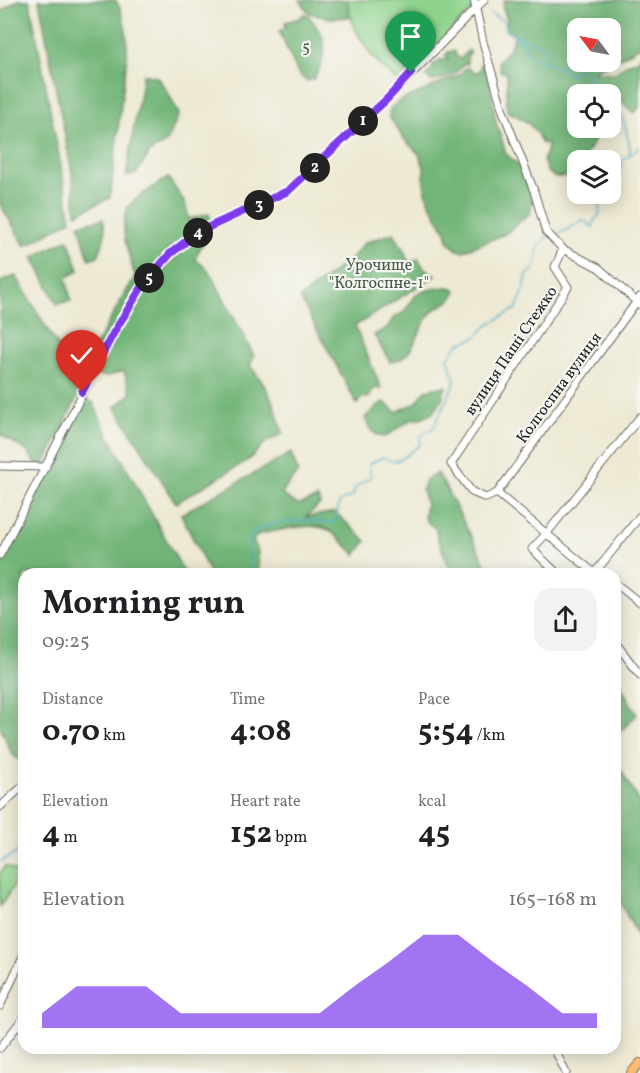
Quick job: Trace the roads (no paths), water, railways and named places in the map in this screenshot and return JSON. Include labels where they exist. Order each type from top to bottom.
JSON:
[{"type":"main road","points":[[631,1073],[640,1063]]},
{"type":"street","points":[[0,555],[114,332],[143,285],[154,272],[178,246],[198,232],[288,191],[309,174],[387,99],[476,4],[484,0]]},
{"type":"street","points":[[476,4],[483,42],[503,111],[534,191],[546,232],[563,249],[599,268],[639,301]]},
{"type":"street","name":"вулиця Паші Стежко","points":[[497,493],[486,498],[472,492],[451,464],[568,287],[555,267],[563,249]]},
{"type":"street","name":"Колгоспна вулиця","points":[[497,493],[639,301]]},
{"type":"street","points":[[552,568],[532,549],[640,417]]},
{"type":"street","points":[[0,466],[46,467]]},
{"type":"street","points":[[497,493],[591,568]]},
{"type":"street","points":[[599,568],[640,516]]},
{"type":"street","points":[[621,588],[640,603]]},
{"type":"street","points":[[621,650],[640,675]]},
{"type":"street","points":[[0,807],[18,790]]},
{"type":"street","points":[[0,1006],[18,967]]},
{"type":"street","points":[[0,1048],[18,1025]]},
{"type":"street","points":[[557,1054],[566,1073]]},
{"type":"waterway","points":[[491,14],[506,24],[506,31],[545,48],[546,63],[572,75],[577,70],[588,72],[594,84]]},
{"type":"waterway","points":[[515,36],[521,41],[526,53],[546,63]]},
{"type":"waterway","points":[[621,115],[630,153]]},
{"type":"waterway","points":[[621,161],[640,147]]},
{"type":"waterway","points":[[621,161],[621,167]]},
{"type":"waterway","points":[[552,235],[559,234],[583,220],[593,227],[594,220],[599,216],[600,204]]},
{"type":"waterway","points":[[250,568],[248,545],[254,531],[294,521],[333,523],[336,520],[339,503],[352,497],[356,487],[371,477],[369,464],[383,457],[398,460],[420,445],[421,436],[433,428],[454,385],[455,379],[448,358],[458,344],[475,338],[489,324],[516,309],[527,275],[535,268],[539,246],[548,237]]},
{"type":"waterway","points":[[0,862],[18,852]]},
{"type":"park label","name":"5","points":[[306,46]]},
{"type":"park label","name":"Урочище \"Колгоспне-1\"","points":[[379,273]]}]
